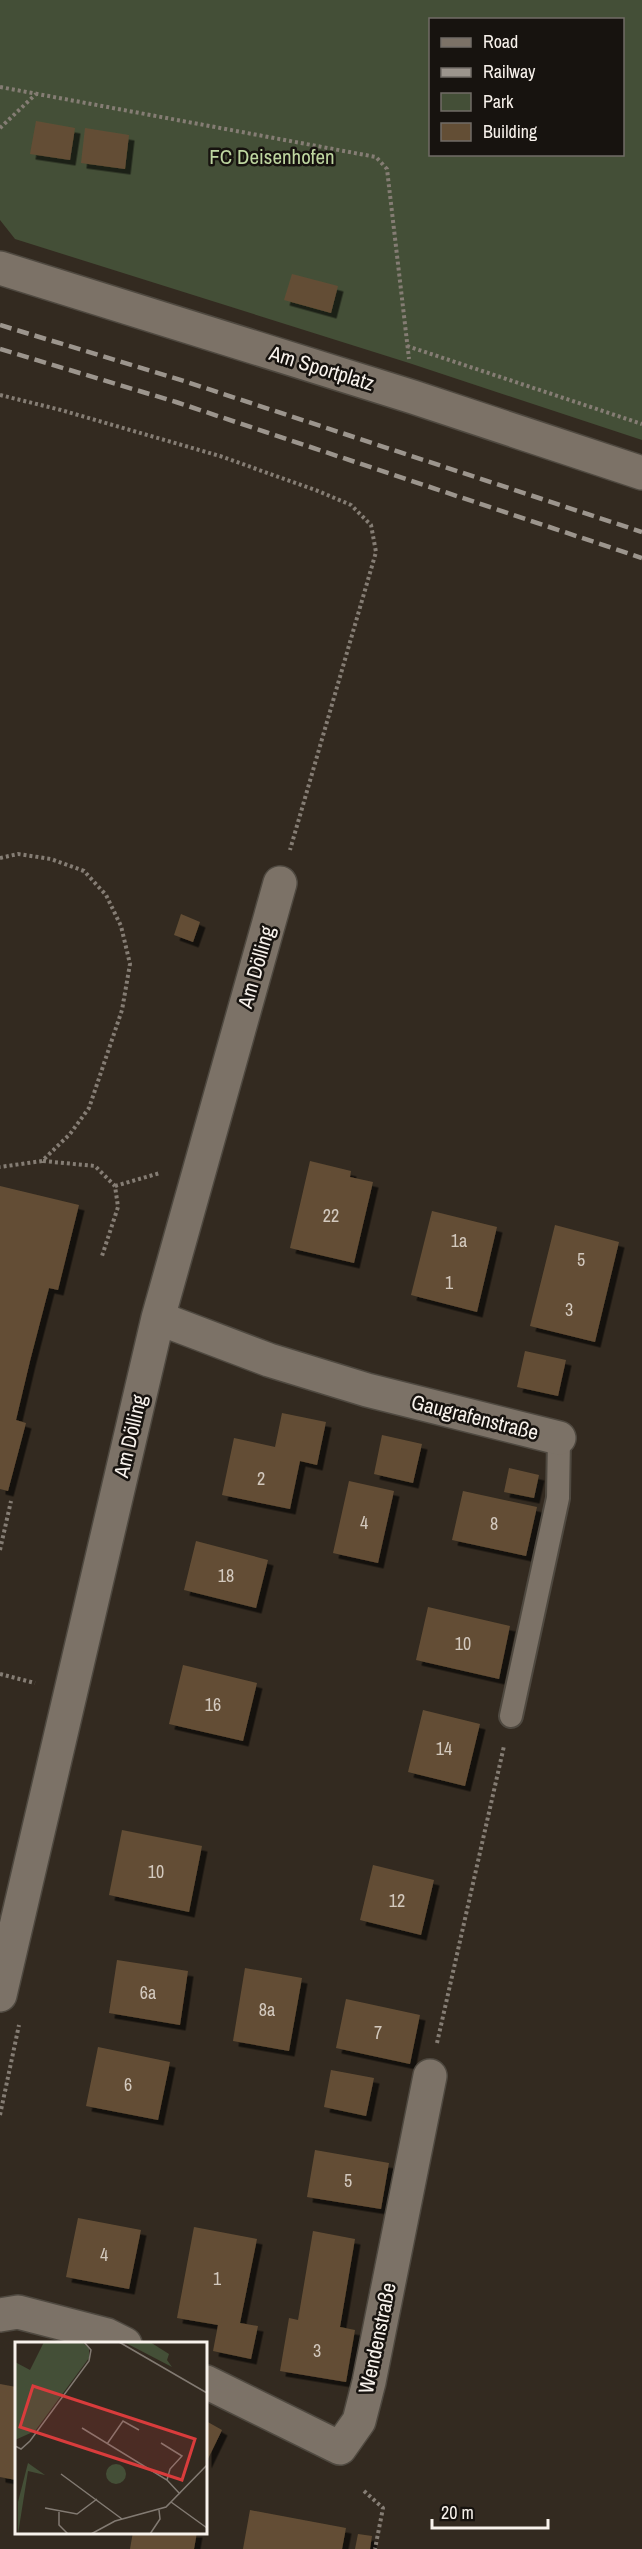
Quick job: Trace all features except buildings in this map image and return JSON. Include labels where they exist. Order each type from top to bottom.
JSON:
[{"type":"street","name":"Am Sportplatz","points":[[0,268],[413,397],[642,473]]},
{"type":"street","name":"Am Dölling","points":[[0,1995],[158,1318],[280,883]]},
{"type":"street","name":"Gaugrafenstraße","points":[[158,1318],[269,1360],[366,1390],[559,1438]]},
{"type":"street","name":"Wendenstraße","points":[[207,2382],[340,2448],[359,2421],[369,2382],[430,2076]]},
{"type":"street","points":[[0,2315],[18,2312],[106,2335],[122,2342]]},
{"type":"lane","name":"Gaugrafenstraße","points":[[511,1716],[558,1498],[559,1438]]},
{"type":"path","points":[[0,87],[376,157],[387,169],[413,397]]},
{"type":"path","points":[[0,128],[37,94]]},
{"type":"path","points":[[407,346],[642,424]]},
{"type":"path","points":[[0,395],[61,410],[220,456],[351,505],[371,525],[376,552],[280,883]]},
{"type":"path","points":[[0,858],[18,854],[51,859],[84,871],[106,895],[121,926],[130,964],[122,1010],[89,1108],[70,1134],[42,1161]]},
{"type":"path","points":[[0,1167],[42,1161],[95,1166],[115,1186],[118,1207],[102,1256]]},
{"type":"path","points":[[115,1186],[164,1172]]},
{"type":"path","points":[[0,1550],[11,1501]]},
{"type":"path","points":[[430,2076],[511,1716]]},
{"type":"path","points":[[364,2491],[383,2508],[375,2549]]},
{"type":"green space","name":"FC Deisenhofen","points":[[0,0],[642,0],[642,440],[409,363],[15,239],[0,220]]},
{"type":"railway","points":[[0,325],[184,381],[642,532]]},
{"type":"railway","points":[[0,349],[176,402],[642,558]]}]
